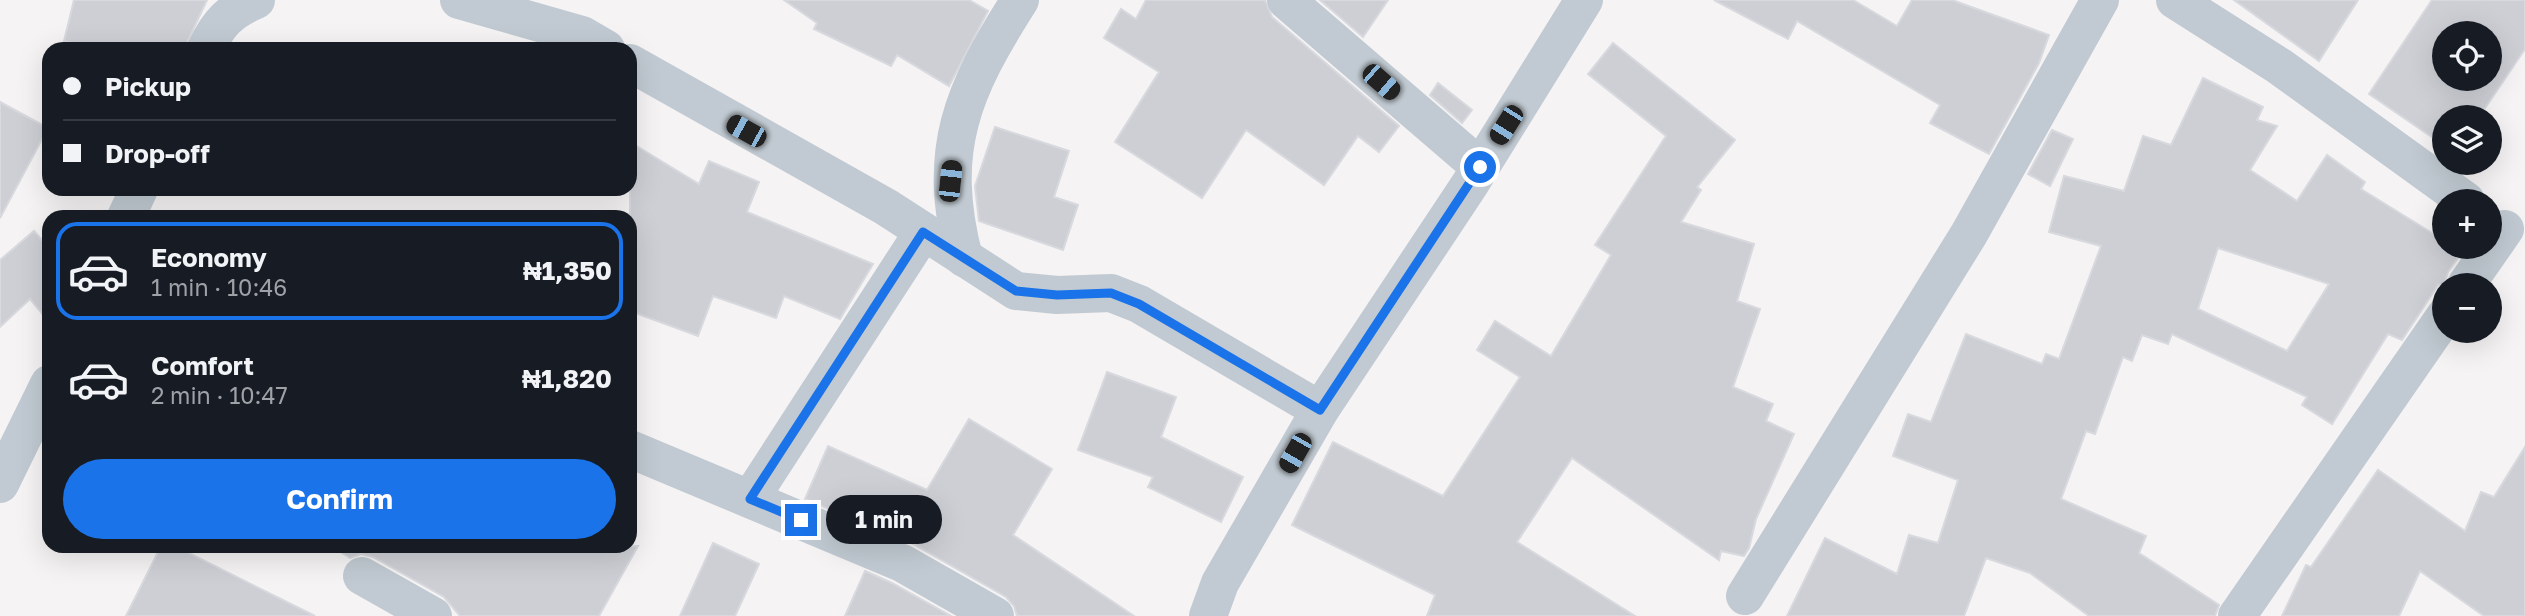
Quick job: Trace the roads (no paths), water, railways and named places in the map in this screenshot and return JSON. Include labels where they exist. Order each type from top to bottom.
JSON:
[{"type":"street","points":[[209,42],[215,29],[232,10],[256,0]]},
{"type":"street","points":[[459,0],[582,34],[595,42]]},
{"type":"street","points":[[750,499],[936,229],[950,181],[955,140],[968,96],[1020,0]]},
{"type":"street","points":[[1286,0],[1480,167]]},
{"type":"street","points":[[1208,616],[1220,583],[1320,410],[1480,167],[1584,0]]},
{"type":"street","points":[[1745,596],[1969,234],[2099,0]]},
{"type":"street","points":[[2175,0],[2279,66],[2449,189]]},
{"type":"street","points":[[637,67],[936,229],[964,258],[1016,291],[1057,295],[1111,293],[1139,304],[1320,410]]},
{"type":"street","points":[[2475,273],[2507,232]]},
{"type":"street","points":[[2237,616],[2432,335]]},
{"type":"street","points":[[0,484],[42,398]]},
{"type":"street","points":[[637,452],[902,563],[995,616]]},
{"type":"street","points":[[362,576],[433,616]]}]
